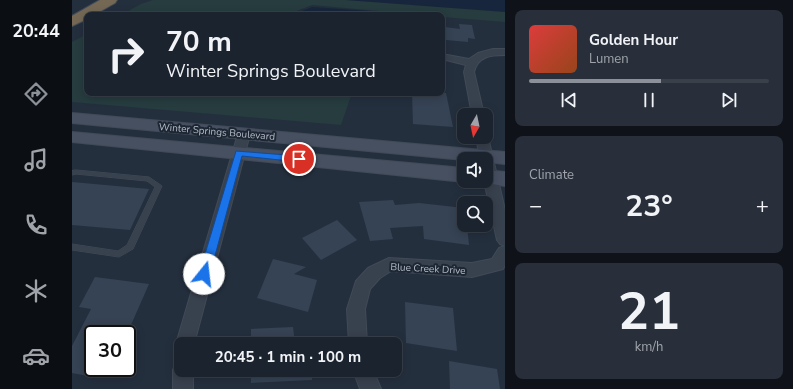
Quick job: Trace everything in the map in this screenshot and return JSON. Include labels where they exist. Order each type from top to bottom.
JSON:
[{"type":"highway","points":[[90,12],[110,0]]},
{"type":"highway","points":[[72,22],[84,15]]},
{"type":"street","points":[[477,108],[469,72],[471,63],[477,57],[484,54],[505,52]]},
{"type":"street","points":[[445,56],[471,63]]},
{"type":"street","name":"Winter Springs Boulevard","points":[[72,118],[457,153]]},
{"type":"street","points":[[187,337],[244,134]]},
{"type":"street","name":"Winter Springs Boulevard","points":[[72,137],[457,174]]},
{"type":"street","name":"Winter Springs Boulevard","points":[[493,157],[505,158]]},
{"type":"street","points":[[494,178],[505,240]]},
{"type":"street","name":"Blue Creek Drive","points":[[358,337],[356,309],[362,286],[374,272],[389,264],[472,270],[497,264],[505,252]]},
{"type":"street","points":[[183,377],[183,389]]},
{"type":"street","points":[[365,377],[371,389]]},
{"type":"lane","points":[[72,173],[76,172],[149,179],[159,186],[130,247],[119,254],[72,247]]},
{"type":"green space","points":[[153,0],[505,0],[505,22],[445,17],[445,12],[390,12],[312,5],[294,12],[126,12],[141,4]]},
{"type":"green space","points":[[84,36],[84,96],[351,96],[341,125],[72,102],[72,42]]},
{"type":"water","points":[[345,0],[505,0],[505,12]]},
{"type":"water","points":[[312,7],[386,12],[300,12]]},
{"type":"building","points":[[459,24],[472,25],[475,39],[468,38],[468,42],[446,40],[445,27],[460,29]]},
{"type":"building","points":[[446,93],[453,127],[413,124],[412,96],[445,96]]},
{"type":"building","points":[[72,182],[149,189],[130,230],[72,225]]},
{"type":"building","points":[[393,200],[395,205],[419,203],[457,207],[457,232],[468,232],[469,245],[424,239],[423,226],[390,228],[393,239],[370,241],[359,202]]},
{"type":"building","points":[[337,220],[357,240],[321,260],[302,238]]},
{"type":"building","points":[[273,259],[306,267],[294,274],[317,280],[308,312],[257,298]]},
{"type":"building","points":[[95,277],[149,284],[131,325],[84,325],[84,375],[72,373],[72,346],[91,309],[79,307]]},
{"type":"building","points":[[405,302],[453,308],[457,351],[406,343]]},
{"type":"building","points":[[293,327],[294,337],[251,337],[251,329]]},
{"type":"building","points":[[449,361],[497,369],[500,389],[450,389]]},
{"type":"building","points":[[251,377],[312,377],[312,380],[251,383]]},
{"type":"route","points":[[204,274],[239,153],[299,159]]}]
